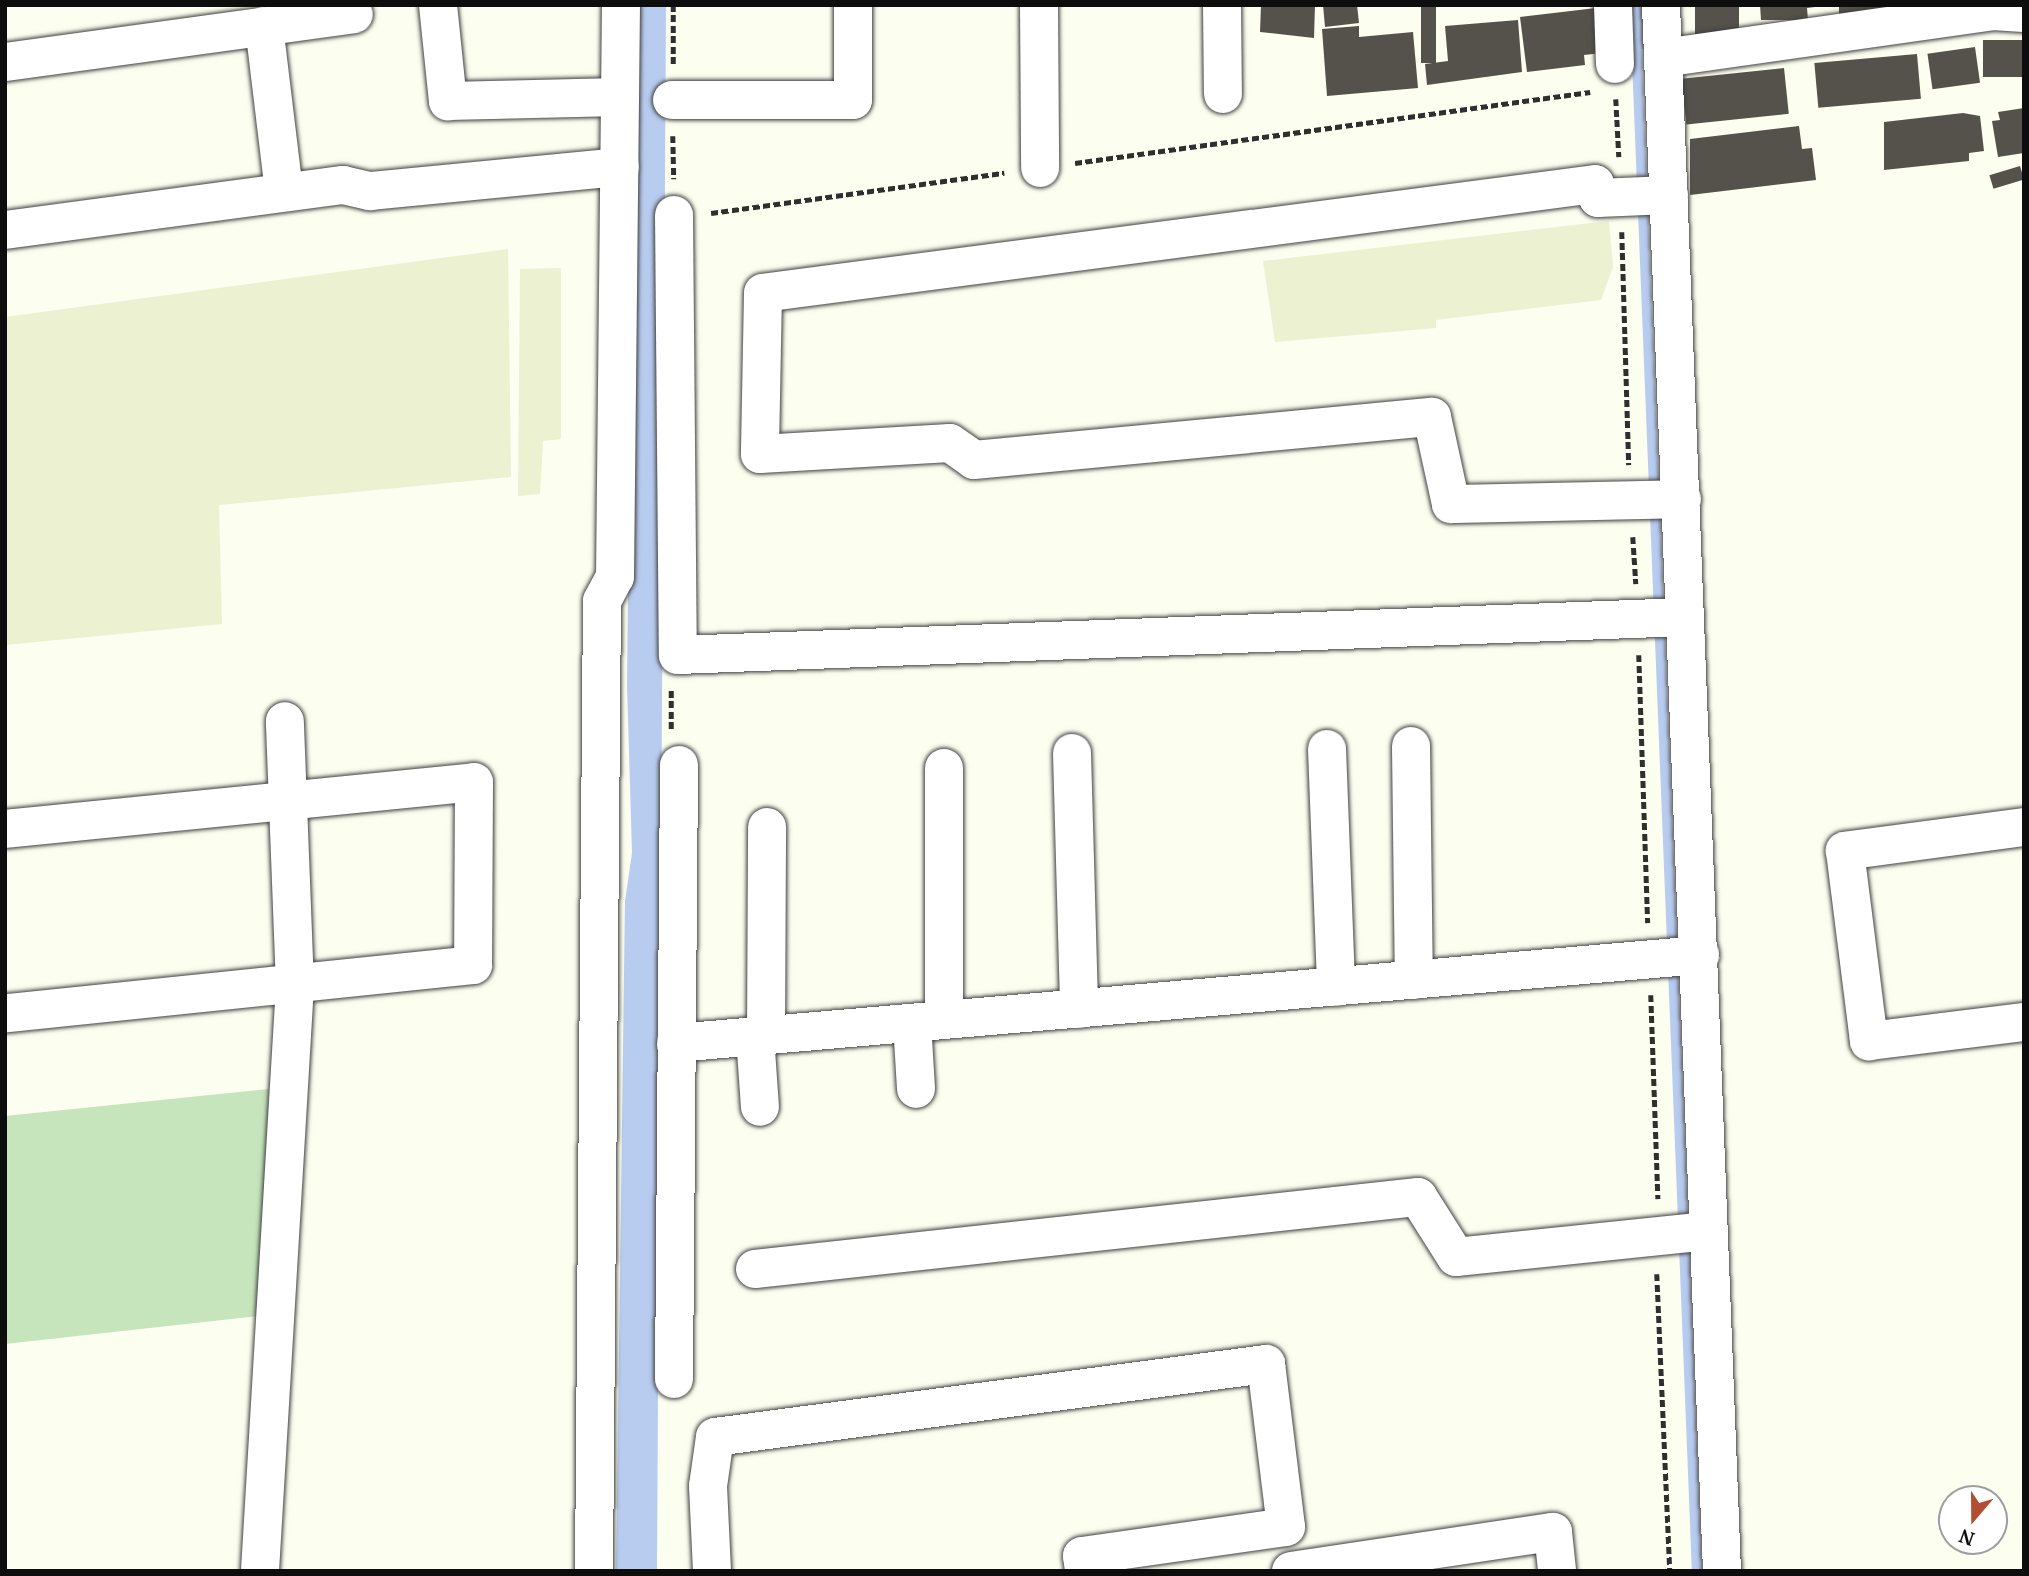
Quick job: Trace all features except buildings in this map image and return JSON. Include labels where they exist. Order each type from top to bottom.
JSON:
[{"type":"street","points":[[438,5],[448,101],[620,97]]},
{"type":"street","points":[[594,1571],[602,601],[615,577],[621,5]]},
{"type":"street","points":[[672,100],[853,100],[853,5]]},
{"type":"street","points":[[1040,5],[1040,168]]},
{"type":"street","points":[[1223,5],[1223,94]]},
{"type":"street","points":[[1613,5],[1615,76]]},
{"type":"street","points":[[1661,5],[1663,58],[1643,196],[1654,500],[1683,1234],[1722,1571]]},
{"type":"street","points":[[1663,58],[2003,10]]},
{"type":"street","points":[[5,62],[354,14]]},
{"type":"street","points":[[264,26],[284,192]]},
{"type":"street","points":[[5,230],[284,192],[620,167]]},
{"type":"street","points":[[1643,196],[1598,198],[1595,184],[762,293],[760,454],[950,443],[974,460],[1432,417],[1451,504],[1654,500]]},
{"type":"street","points":[[674,215],[678,655],[1660,619]]},
{"type":"street","points":[[260,1571],[295,986],[285,720]]},
{"type":"street","points":[[1411,746],[1414,980]]},
{"type":"street","points":[[1327,749],[1336,987]]},
{"type":"street","points":[[1072,753],[1079,1009]]},
{"type":"street","points":[[674,1379],[678,765]]},
{"type":"street","points":[[916,1089],[928,1021],[944,768]]},
{"type":"street","points":[[5,829],[289,797],[474,782],[474,965],[295,986],[5,1013]]},
{"type":"street","points":[[760,1107],[767,827]]},
{"type":"street","points":[[2024,827],[1845,851],[1869,1041],[2024,1022]]},
{"type":"street","points":[[676,1043],[1674,957]]},
{"type":"street","points":[[755,1269],[1418,1197],[1456,1257],[1683,1234]]},
{"type":"street","points":[[712,1571],[708,1486],[715,1437],[1265,1364],[1286,1527],[1082,1556],[1084,1571]]},
{"type":"street","points":[[1291,1571],[1553,1532],[1558,1571]]},
{"type":"path","points":[[1615,76],[1643,196],[1674,957],[1683,1234],[1670,1571]]},
{"type":"path","points":[[678,655],[671,672],[671,757],[678,765]]},
{"type":"green space","points":[[1609,221],[1613,267],[1601,300],[1436,320],[1436,328],[1275,342],[1263,261]]},
{"type":"green space","points":[[508,249],[511,477],[219,505],[222,624],[5,645],[5,317]]},
{"type":"green space","points":[[561,268],[561,439],[543,441],[540,494],[518,496],[520,269]]},
{"type":"green space","points":[[269,1089],[259,1316],[5,1344],[5,1116]]},
{"type":"water","points":[[634,5],[666,5],[657,1571],[616,1571],[625,901],[632,853],[627,686]]},
{"type":"water","points":[[1622,5],[1645,5],[1645,49],[1622,49]]},
{"type":"waterway","points":[[1636,35],[1697,1571]]}]
